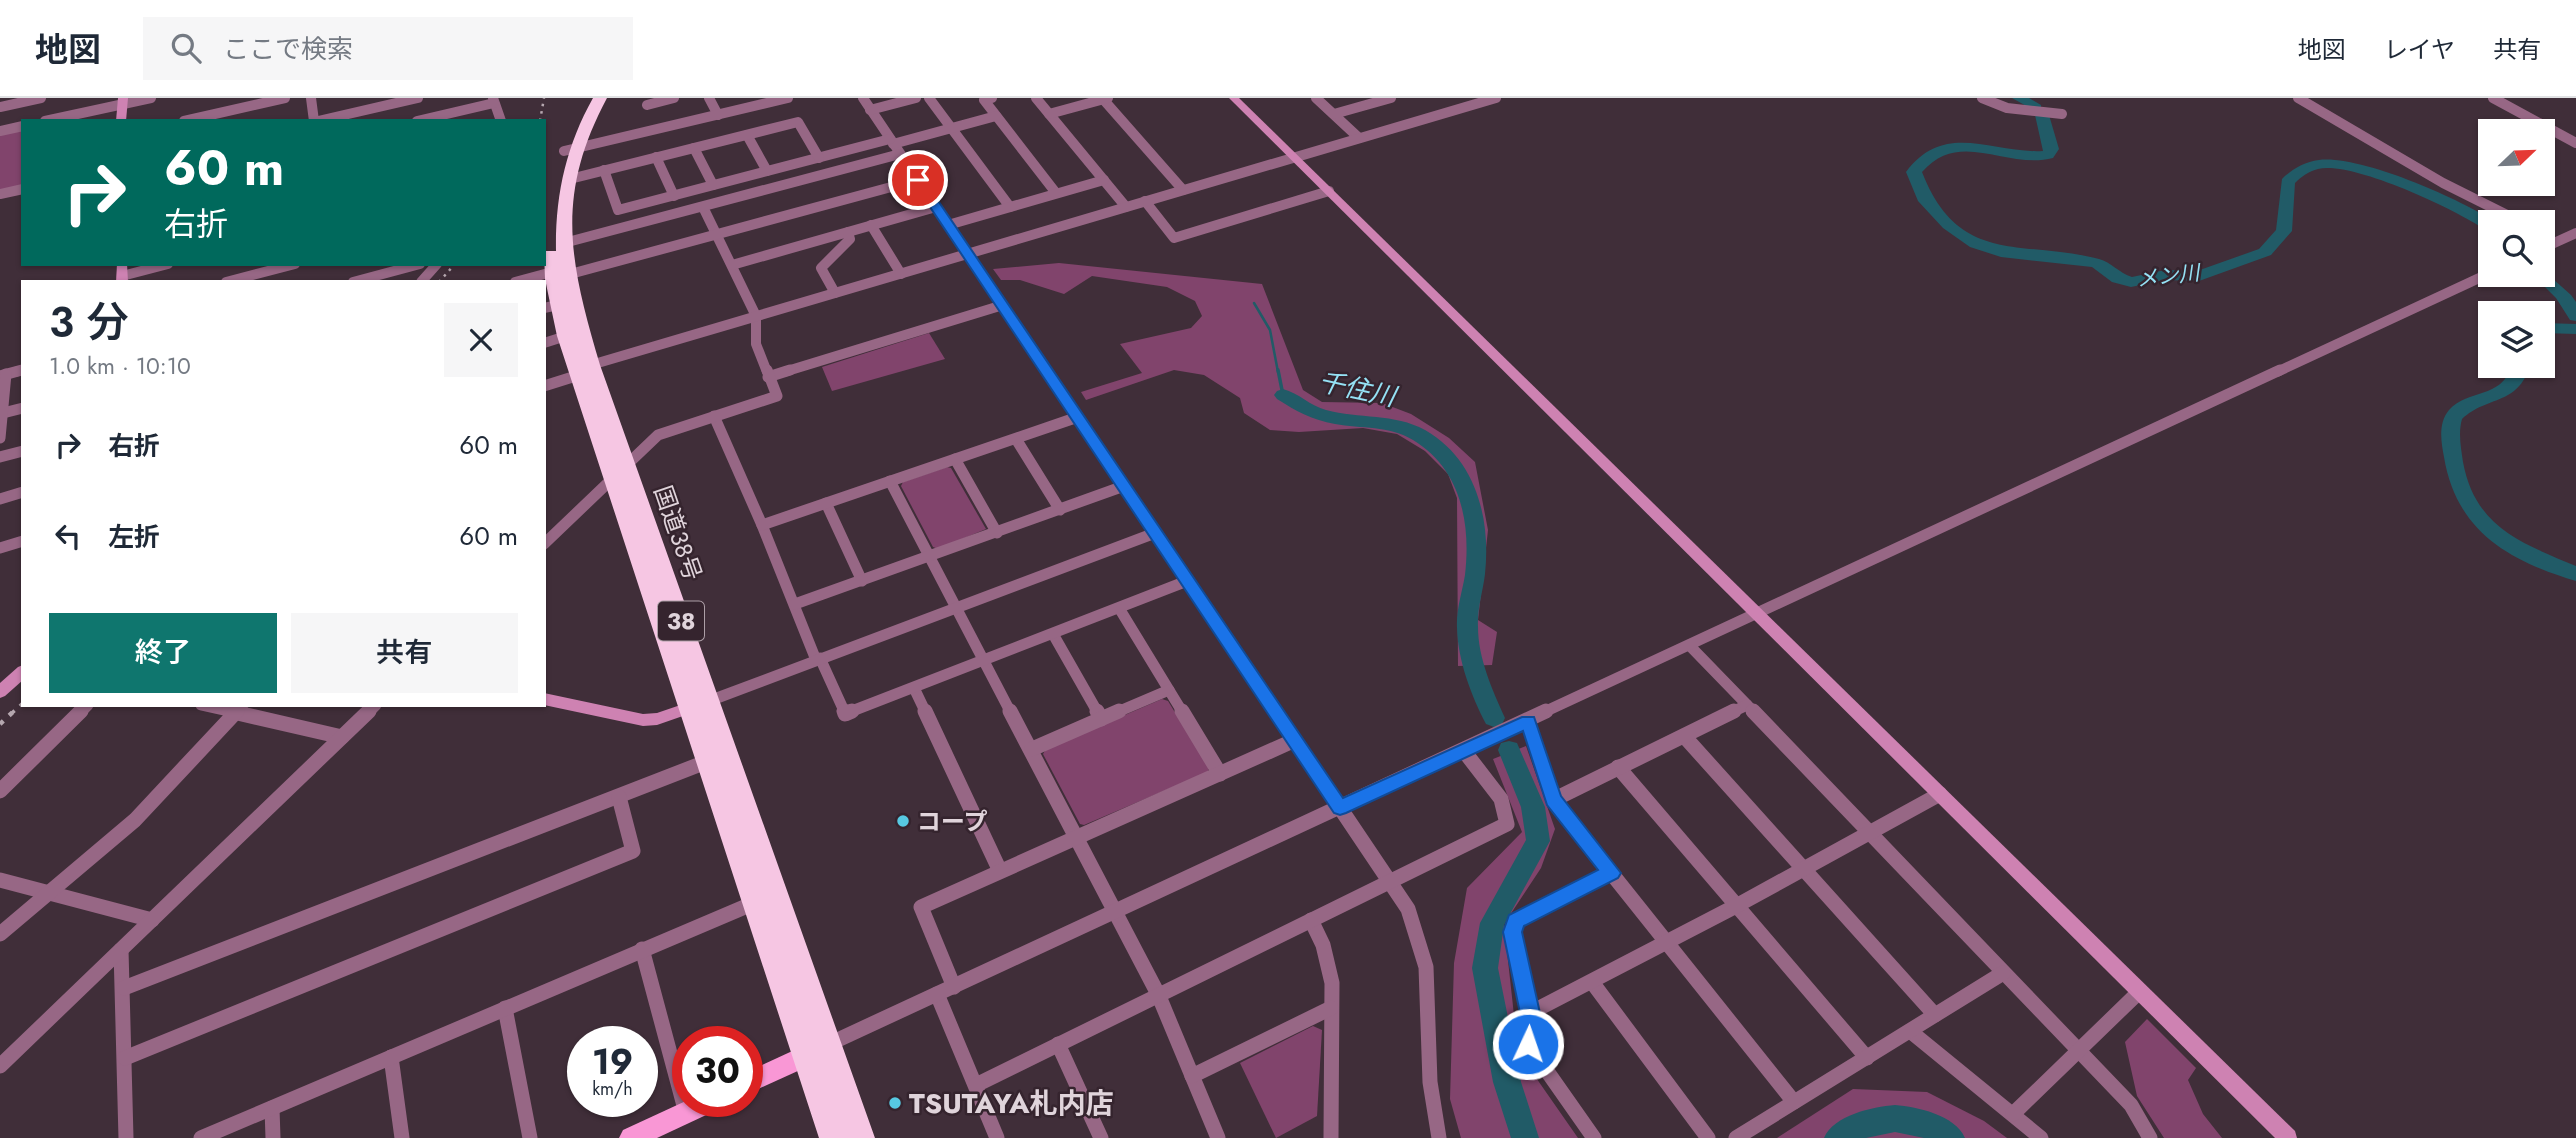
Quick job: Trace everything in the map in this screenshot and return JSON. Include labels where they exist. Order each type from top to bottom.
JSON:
[{"type":"highway","name":"国道38号","points":[[590,98],[551,221],[557,276],[585,370],[718,758],[829,1044],[861,1138]]},
{"type":"highway","name":"国道38号","points":[[585,370],[551,307],[564,243],[571,151],[600,98]]},
{"type":"highway","name":"国道38号","points":[[718,758],[754,902],[833,1138]]},
{"type":"main road","points":[[763,1076],[829,1044]]},
{"type":"main road","points":[[631,1138],[677,1117]]},
{"type":"street","points":[[0,107],[41,98]]},
{"type":"street","points":[[54,119],[123,101],[151,98]]},
{"type":"street","points":[[193,119],[285,98]]},
{"type":"street","points":[[310,98],[315,119]]},
{"type":"street","points":[[325,119],[418,98]]},
{"type":"street","points":[[647,104],[674,98]]},
{"type":"street","points":[[709,98],[718,115]]},
{"type":"street","points":[[571,151],[788,98]]},
{"type":"street","points":[[863,98],[1340,808],[1392,881],[1408,909],[1426,967],[1430,1082],[1438,1138]]},
{"type":"street","points":[[870,110],[916,98]]},
{"type":"street","points":[[929,98],[1010,207]]},
{"type":"street","points":[[992,98],[984,100],[1056,194]]},
{"type":"street","points":[[1036,98],[1126,207]]},
{"type":"street","points":[[1234,98],[2288,1138]]},
{"type":"street","points":[[1316,98],[1359,138]]},
{"type":"street","points":[[1334,114],[1373,100],[1391,98]]},
{"type":"street","points":[[1982,98],[2007,108],[2062,114]]},
{"type":"street","points":[[2298,98],[2443,183],[2497,210]]},
{"type":"street","points":[[2493,98],[2576,143]]},
{"type":"street","points":[[1049,114],[1104,99],[1183,190]]},
{"type":"street","points":[[546,385],[585,370],[757,316],[1489,99]]},
{"type":"street","points":[[424,119],[494,100],[500,119]]},
{"type":"street","points":[[121,119],[123,101]]},
{"type":"street","points":[[564,243],[703,206],[996,116]]},
{"type":"street","points":[[570,178],[798,122],[819,158]]},
{"type":"street","points":[[0,131],[21,126]]},
{"type":"street","points":[[747,135],[767,171]]},
{"type":"street","points":[[604,170],[618,210],[819,158],[895,146]]},
{"type":"street","points":[[694,148],[713,185]]},
{"type":"street","points":[[656,157],[674,195]]},
{"type":"street","points":[[529,280],[557,276],[717,235],[918,180]]},
{"type":"street","points":[[948,225],[1104,180]]},
{"type":"street","points":[[0,194],[21,189]]},
{"type":"street","points":[[1145,201],[1174,238],[1329,191]]},
{"type":"street","points":[[546,542],[658,435],[777,396],[756,344],[757,316],[703,206]]},
{"type":"street","points":[[732,265],[936,207]]},
{"type":"street","points":[[871,225],[901,274]]},
{"type":"street","points":[[835,293],[821,268],[850,239],[848,232]]},
{"type":"street","points":[[2555,241],[2576,233]]},
{"type":"street","points":[[122,274],[160,266]]},
{"type":"street","points":[[233,280],[287,266]]},
{"type":"street","points":[[357,280],[380,269],[404,266]]},
{"type":"street","points":[[423,280],[435,266]]},
{"type":"street","points":[[829,1044],[2478,279]]},
{"type":"street","points":[[768,377],[1003,305]]},
{"type":"street","points":[[546,342],[566,336]]},
{"type":"street","points":[[0,438],[3,375],[21,370]]},
{"type":"street","points":[[2,413],[21,408]]},
{"type":"street","points":[[714,416],[818,659],[845,714],[1187,581]]},
{"type":"street","points":[[762,525],[1078,417]]},
{"type":"street","points":[[1016,439],[1060,510]]},
{"type":"street","points":[[0,457],[21,452]]},
{"type":"street","points":[[955,459],[997,533]]},
{"type":"street","points":[[890,481],[1158,994],[1218,1138]]},
{"type":"street","points":[[795,604],[1124,486]]},
{"type":"street","points":[[0,499],[21,493]]},
{"type":"street","points":[[826,503],[862,581]]},
{"type":"street","points":[[546,699],[643,720],[657,719],[1155,533]]},
{"type":"street","points":[[0,548],[21,542]]},
{"type":"street","points":[[1119,608],[1220,774]]},
{"type":"street","points":[[1052,634],[1101,719]]},
{"type":"street","points":[[1690,646],[2131,1105],[2150,1138]]},
{"type":"street","points":[[0,692],[21,673]]},
{"type":"street","points":[[914,688],[1000,871]]},
{"type":"street","points":[[1032,749],[1169,690]]},
{"type":"street","points":[[1553,800],[1747,705]]},
{"type":"street","points":[[0,791],[86,707]]},
{"type":"street","points":[[220,707],[239,709],[342,737]]},
{"type":"street","points":[[0,1066],[374,707]]},
{"type":"street","points":[[0,934],[46,892],[135,820],[239,709]]},
{"type":"street","points":[[1528,721],[1553,800],[1794,1102]]},
{"type":"street","points":[[1684,736],[1935,1015]]},
{"type":"street","points":[[954,986],[921,907],[1295,740]]},
{"type":"street","points":[[975,1085],[1507,824],[1501,799],[1464,751]]},
{"type":"street","points":[[124,988],[718,758]]},
{"type":"street","points":[[1618,768],[1867,1058]]},
{"type":"street","points":[[1530,1013],[1737,906],[1940,794]]},
{"type":"street","points":[[125,1058],[633,851],[619,797]]},
{"type":"street","points":[[1594,1138],[1528,1044],[1530,1013],[1513,932],[1516,921],[1611,873]]},
{"type":"street","points":[[0,880],[152,920]]},
{"type":"street","points":[[201,1138],[754,902]]},
{"type":"street","points":[[1311,920],[1323,945],[1332,983],[1331,1138]]},
{"type":"street","points":[[642,949],[672,1061]]},
{"type":"street","points":[[121,950],[126,1138]]},
{"type":"street","points":[[1736,1138],[2003,973]]},
{"type":"street","points":[[1591,982],[1708,1138]]},
{"type":"street","points":[[2012,1114],[2139,992]]},
{"type":"street","points":[[937,993],[997,1138]]},
{"type":"street","points":[[505,1008],[530,1138]]},
{"type":"street","points":[[1192,1076],[1331,1008]]},
{"type":"street","points":[[1910,1031],[2041,1138]]},
{"type":"street","points":[[1058,1044],[1101,1138]]},
{"type":"street","points":[[391,1057],[402,1138]]},
{"type":"street","points":[[272,1108],[273,1138]]},
{"type":"shaded area","points":[[21,129],[21,187],[0,192],[0,134]]},
{"type":"shaded area","points":[[1059,263],[1262,284],[1303,390],[1322,402],[1382,403],[1411,414],[1449,438],[1475,462],[1488,530],[1478,620],[1497,632],[1492,665],[1458,666],[1457,498],[1448,474],[1425,451],[1397,434],[1363,428],[1299,432],[1270,430],[1244,413],[1240,398],[1204,375],[1174,370],[1086,400],[1081,392],[1142,373],[1120,344],[1191,328],[1202,316],[1195,301],[1167,287],[1092,276],[1064,294],[1020,280],[1001,280],[993,269]]},
{"type":"shaded area","points":[[929,333],[945,359],[832,391],[822,367]]},
{"type":"shaded area","points":[[951,468],[986,529],[938,549],[933,547],[901,486],[903,482]]},
{"type":"shaded area","points":[[1162,699],[1168,701],[1209,768],[1208,772],[1084,825],[1080,824],[1043,754],[1046,749]]},
{"type":"shaded area","points":[[1526,746],[1555,829],[1541,868],[1504,924],[1518,1052],[1578,1138],[1461,1138],[1450,1099],[1454,963],[1467,888],[1522,832],[1493,759]]},
{"type":"shaded area","points":[[2147,1019],[2196,1068],[2188,1080],[2203,1114],[2222,1138],[2164,1138],[2137,1096],[2125,1042]]},
{"type":"shaded area","points":[[1313,1026],[1322,1030],[1317,1116],[1276,1138],[1240,1063]]},
{"type":"shaded area","points":[[1853,1089],[1927,1092],[1984,1121],[2007,1138],[1777,1138]]},
{"type":"waterway","name":"メン川","points":[[2019,98],[2036,108]]},
{"type":"waterway","name":"メン川","points":[[2042,115],[2052,149],[2048,155],[2031,156],[1959,146],[1942,149],[1927,157],[1914,172],[1924,198],[1949,225],[1976,244],[2001,252],[2097,263],[2118,278],[2131,282],[2165,275],[2199,276],[2265,252],[2284,231],[2287,182],[2304,169],[2325,164],[2385,178],[2435,197],[2478,218]]},
{"type":"waterway","name":"メン川","points":[[2554,287],[2563,295],[2576,316]]},
{"type":"waterway","name":"千住川","points":[[1254,303],[1270,330],[1278,372]]},
{"type":"waterway","name":"メン川","points":[[2555,328],[2576,329]]},
{"type":"waterway","name":"千住川","points":[[1278,370],[1283,395]]},
{"type":"waterway","name":"メン川","points":[[2517,378],[2502,392],[2472,403],[2455,415],[2451,437],[2457,478],[2465,500],[2477,518],[2492,532],[2510,544],[2576,574]]},
{"type":"waterway","name":"千住川","points":[[1283,395],[1323,416],[1393,425],[1419,435],[1450,462],[1461,478],[1474,513],[1477,553],[1467,621],[1468,639],[1476,674],[1494,718]]},
{"type":"waterway","name":"千住川","points":[[1509,750],[1537,819],[1538,841],[1492,923],[1485,968],[1507,1082],[1525,1138]]},
{"type":"waterway","name":"千住川","points":[[1838,1138],[1867,1124],[1895,1119],[1923,1124],[1951,1138]]},
{"type":"railway","points":[[540,119],[544,98]]},
{"type":"railway","points":[[441,280],[453,266]]},
{"type":"railway","points":[[12,713],[21,705]]},
{"type":"railway","points":[[0,724],[14,711]]},
{"type":"place","name":"コープ","points":[[903,821]]},
{"type":"place","name":"TSUTAYA札内店","points":[[895,1103]]},
{"type":"route","points":[[918,180],[1340,808],[1528,721],[1553,800],[1611,873],[1516,921],[1513,932],[1530,1013],[1528,1044]]}]
